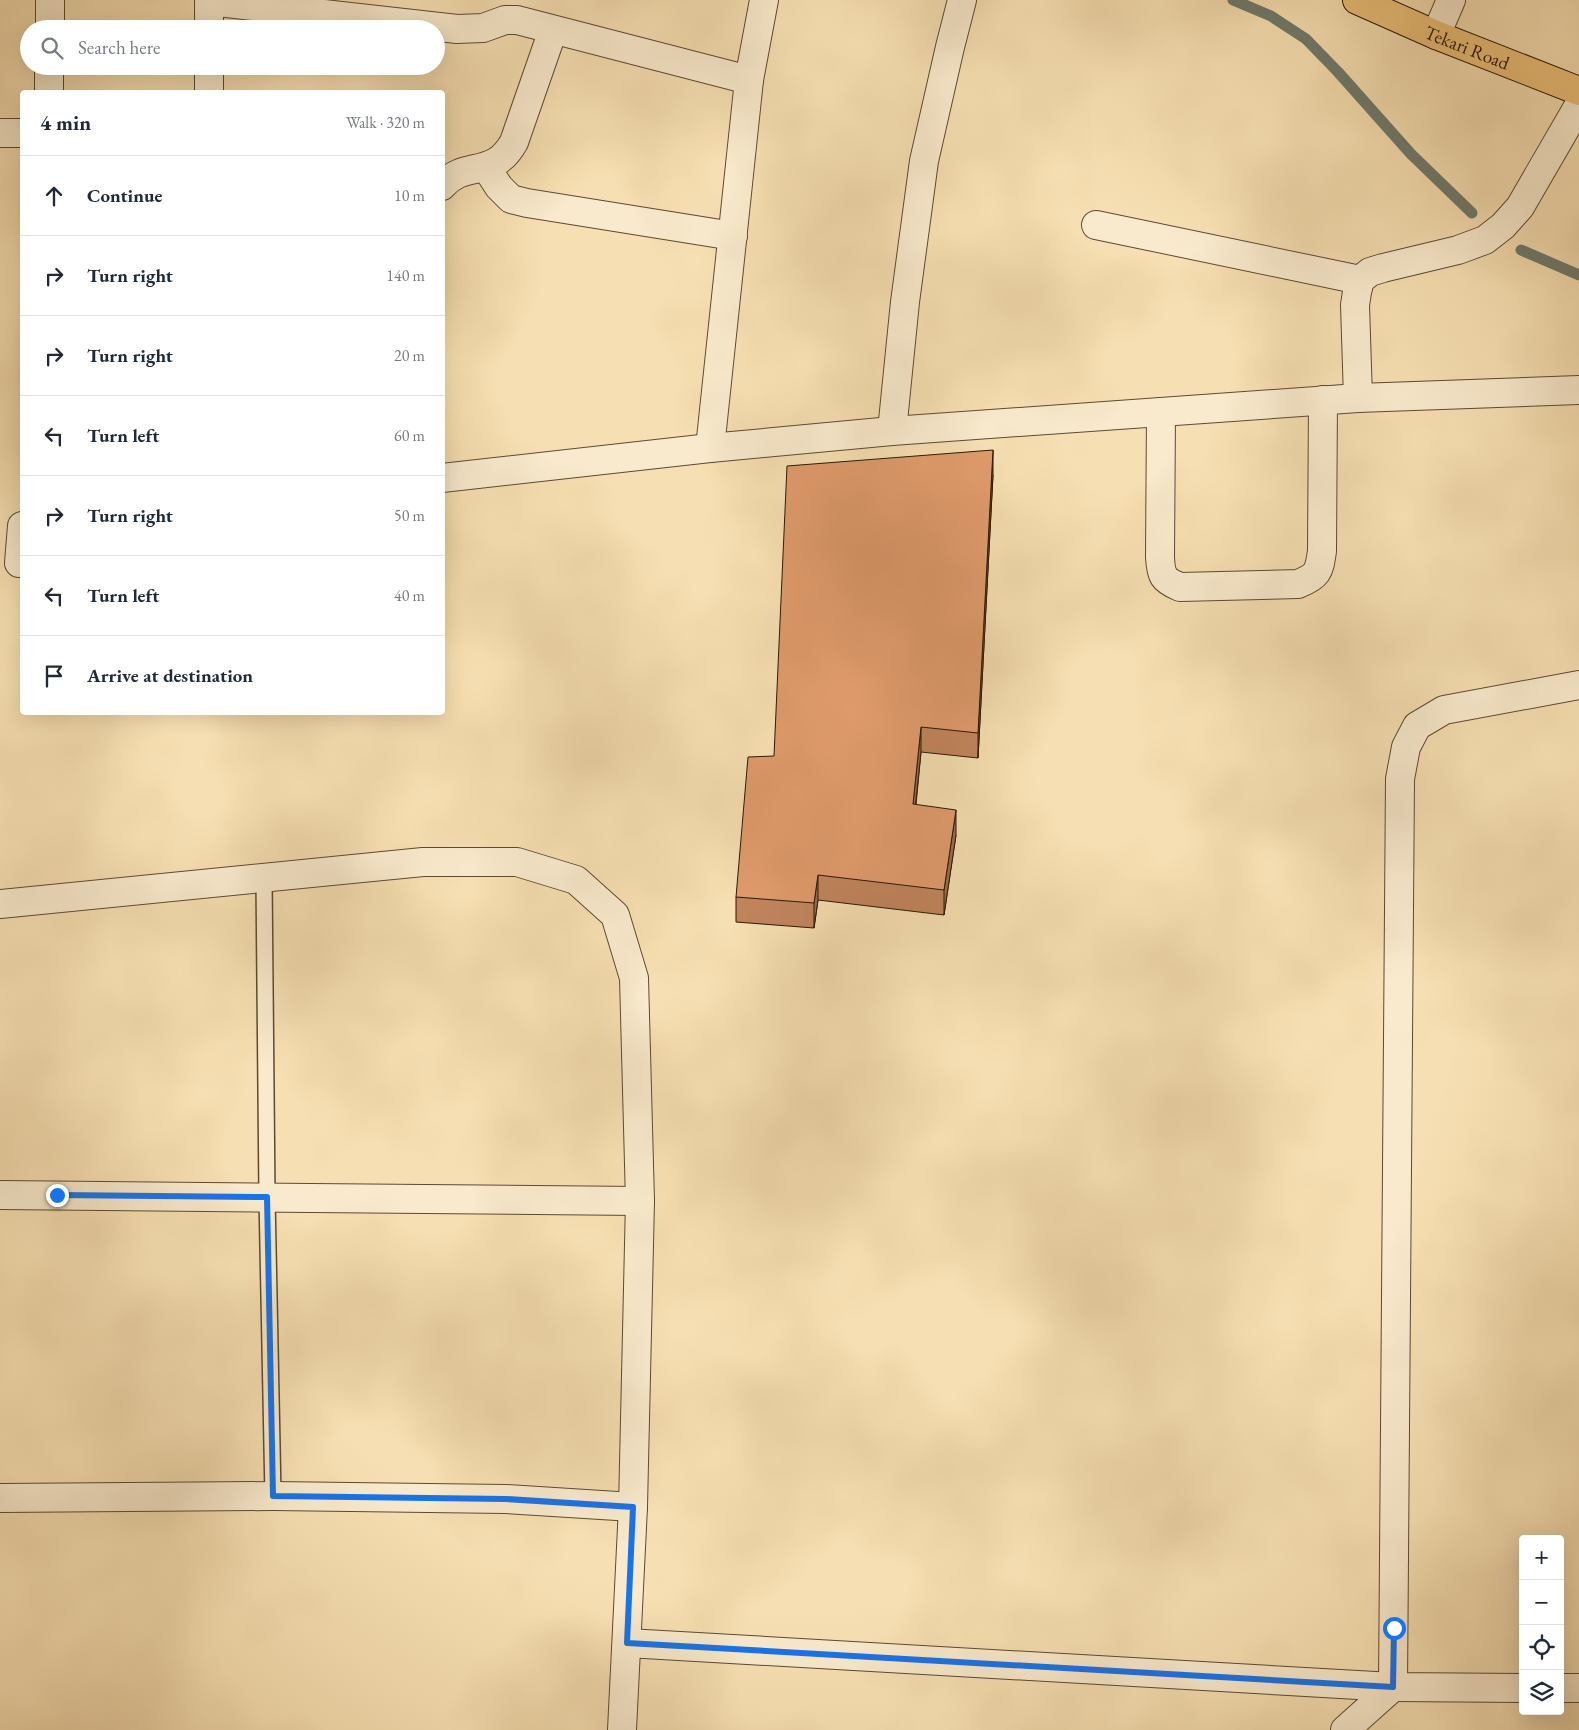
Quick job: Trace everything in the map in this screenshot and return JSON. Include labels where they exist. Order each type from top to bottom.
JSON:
[{"type":"highway","name":"Tekari Road","points":[[1357,0],[1436,35],[1579,91]]},
{"type":"street","points":[[50,0],[50,20]]},
{"type":"street","points":[[710,448],[749,80],[764,0]]},
{"type":"street","points":[[892,431],[905,302],[924,161],[962,0]]},
{"type":"street","points":[[1436,35],[1451,0]]},
{"type":"street","points":[[209,20],[209,1],[377,20]]},
{"type":"street","points":[[445,28],[483,28],[505,20],[516,20],[749,80]]},
{"type":"street","points":[[445,183],[460,172],[486,167],[499,162],[509,151],[514,142],[554,30]]},
{"type":"street","points":[[49,75],[49,90]]},
{"type":"street","points":[[209,75],[209,90]]},
{"type":"street","points":[[1358,398],[1355,305],[1360,280],[1370,272],[1458,250],[1485,240],[1503,226],[1520,207],[1579,105]]},
{"type":"street","points":[[0,133],[20,133]]},
{"type":"street","points":[[486,167],[499,187],[511,198],[526,203],[732,236]]},
{"type":"street","points":[[1096,224],[1360,280]]},
{"type":"street","points":[[445,478],[710,448],[892,431],[1323,400],[1579,390]]},
{"type":"street","points":[[1161,412],[1160,557],[1161,571],[1168,582],[1180,587],[1298,584],[1312,578],[1320,567],[1322,551],[1323,400]]},
{"type":"street","points":[[14,564],[20,536]]},
{"type":"street","points":[[1345,1730],[1393,1687],[1400,789],[1406,746],[1418,726],[1444,710],[1579,685]]},
{"type":"street","points":[[0,904],[423,862],[517,862],[576,880],[615,915],[634,978],[640,1201],[633,1507],[622,1730]]},
{"type":"street","points":[[0,1195],[640,1201]]},
{"type":"street","points":[[0,1498],[273,1496],[506,1499],[633,1507]]},
{"type":"street","points":[[627,1643],[1393,1687],[1519,1688]]},
{"type":"street","points":[[1564,1688],[1579,1688]]},
{"type":"lane","points":[[264,878],[267,1197],[273,1496]]},
{"type":"building","points":[[993,450],[978,733],[921,727],[913,804],[956,810],[944,890],[818,875],[814,903],[736,897],[748,757],[774,756],[787,466]]},
{"type":"waterway","points":[[1233,0],[1271,16],[1306,39],[1411,154],[1472,213]]},
{"type":"waterway","points":[[1521,250],[1579,275]]},
{"type":"route","points":[[57,1195],[267,1197],[273,1496],[506,1499],[633,1507],[627,1643],[1393,1687],[1394,1628]]}]
